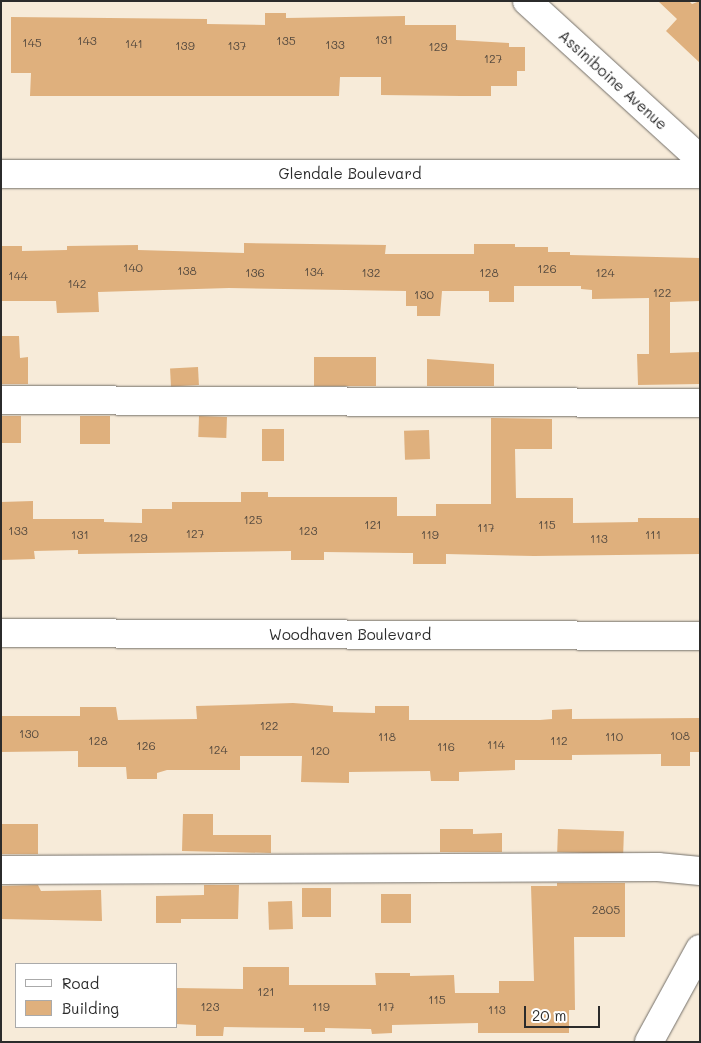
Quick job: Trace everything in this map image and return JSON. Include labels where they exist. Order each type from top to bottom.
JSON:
[{"type":"street","name":"Assiniboine Avenue","points":[[527,1],[700,159]]},
{"type":"street","name":"Glendale Boulevard","points":[[1,174],[700,174]]},
{"type":"street","points":[[1,400],[700,403]]},
{"type":"street","name":"Woodhaven Boulevard","points":[[1,633],[700,636]]},
{"type":"street","points":[[1,870],[658,867],[700,872]]},
{"type":"street","points":[[649,1042],[700,949]]},
{"type":"building","points":[[658,1],[689,1],[692,4],[700,1],[700,63],[666,31],[677,19]]},
{"type":"building","points":[[265,13],[286,13],[286,18],[405,16],[405,25],[456,25],[456,40],[509,43],[509,47],[525,47],[525,71],[517,71],[517,86],[491,86],[491,96],[381,95],[381,77],[340,77],[339,96],[30,96],[31,73],[11,73],[11,17],[207,19],[207,24],[265,25]]},
{"type":"building","points":[[244,243],[386,245],[385,254],[474,254],[474,244],[515,244],[515,247],[548,247],[548,252],[570,252],[570,255],[700,258],[700,301],[670,302],[670,353],[700,352],[700,384],[638,385],[637,354],[649,354],[649,298],[592,299],[592,290],[581,289],[581,286],[514,286],[514,302],[489,302],[489,291],[442,291],[440,316],[417,316],[417,306],[406,306],[406,291],[229,288],[98,292],[99,312],[57,313],[56,301],[1,301],[1,246],[22,246],[22,251],[67,250],[67,246],[138,245],[138,250],[244,253]]},
{"type":"building","points":[[1,336],[19,336],[20,358],[28,357],[28,384],[1,384]]},
{"type":"building","points":[[314,357],[376,357],[376,386],[314,386]]},
{"type":"building","points":[[427,359],[494,364],[494,386],[427,386]]},
{"type":"building","points":[[198,367],[199,385],[171,386],[170,368]]},
{"type":"building","points":[[1,416],[21,416],[21,443],[1,443]]},
{"type":"building","points":[[80,416],[110,416],[110,444],[80,444]]},
{"type":"building","points":[[199,416],[227,417],[226,438],[198,437]]},
{"type":"building","points":[[491,418],[552,419],[552,449],[515,449],[516,498],[573,498],[573,523],[638,522],[638,518],[700,518],[700,554],[534,556],[446,554],[446,564],[413,564],[413,553],[324,552],[324,560],[291,560],[291,551],[78,554],[78,550],[34,551],[35,559],[1,560],[1,502],[33,501],[33,519],[104,519],[104,522],[142,523],[142,509],[172,509],[172,502],[241,502],[241,492],[268,492],[268,497],[397,497],[397,516],[436,516],[436,504],[491,504]]},
{"type":"building","points":[[262,429],[284,429],[284,461],[262,461]]},
{"type":"building","points":[[429,430],[430,459],[405,460],[404,431]]},
{"type":"building","points":[[293,703],[333,706],[333,712],[375,713],[375,706],[409,706],[409,720],[540,720],[552,719],[552,710],[572,709],[572,719],[700,718],[700,752],[690,752],[690,766],[661,766],[661,754],[572,755],[572,760],[515,760],[515,770],[459,772],[459,781],[431,781],[430,771],[349,772],[349,783],[301,782],[302,756],[240,756],[240,770],[167,770],[157,773],[157,779],[127,779],[126,767],[78,767],[78,751],[1,752],[1,716],[80,716],[80,707],[116,707],[118,720],[197,719],[196,706]]},
{"type":"building","points":[[183,814],[213,814],[213,835],[271,835],[271,853],[182,851]]},
{"type":"building","points":[[1,824],[38,824],[38,854],[1,854]]},
{"type":"building","points":[[440,829],[473,829],[473,834],[502,833],[502,852],[440,852]]},
{"type":"building","points":[[558,829],[624,831],[623,854],[557,852]]},
{"type":"building","points":[[557,883],[625,883],[625,937],[574,937],[575,1010],[569,1010],[569,1033],[478,1033],[478,1023],[392,1025],[392,1033],[372,1034],[371,1029],[325,1028],[325,1032],[304,1032],[304,1028],[224,1027],[223,1036],[196,1036],[196,1025],[178,1024],[178,988],[243,989],[243,967],[289,967],[289,985],[376,985],[375,973],[410,973],[410,976],[454,975],[455,993],[499,993],[499,981],[534,981],[531,886],[557,886]]},
{"type":"building","points":[[38,885],[41,891],[101,890],[102,921],[1,919],[1,886]]},
{"type":"building","points":[[204,885],[239,885],[238,919],[181,919],[181,923],[156,923],[156,896],[204,895]]},
{"type":"building","points":[[302,888],[331,888],[331,917],[302,917]]},
{"type":"building","points":[[381,894],[411,894],[411,923],[381,923]]},
{"type":"building","points":[[292,901],[293,929],[269,930],[268,902]]}]
